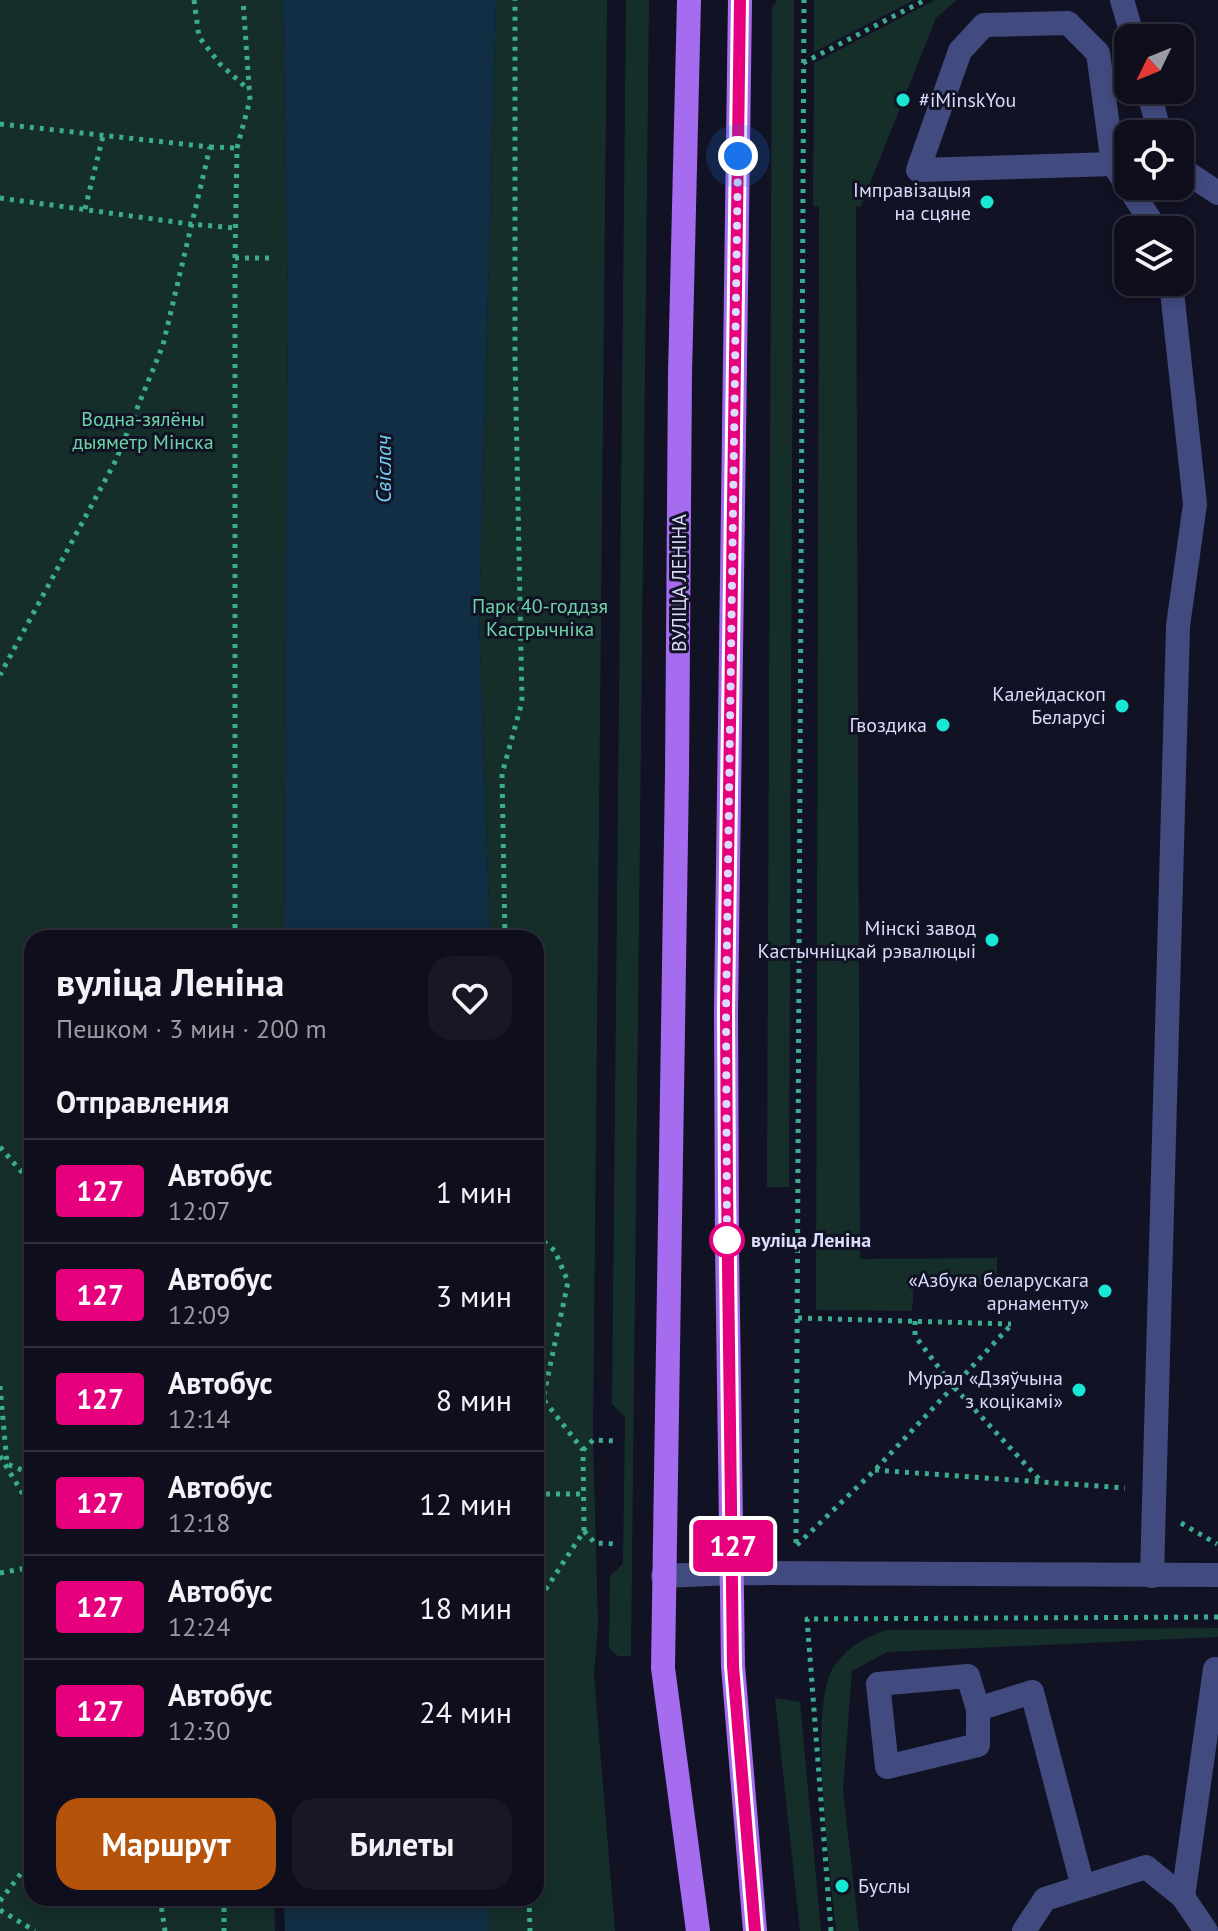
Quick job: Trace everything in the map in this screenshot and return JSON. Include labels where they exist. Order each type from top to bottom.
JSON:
[{"type":"main road","name":"ВУЛІЦА ЛЕНІНА","points":[[689,0],[680,374],[676,883],[663,1668],[698,1931]]},
{"type":"main road","points":[[740,0],[726,1011],[727,1244],[733,1666],[755,1931]]},
{"type":"street","points":[[1122,0],[1129,24]]},
{"type":"street","points":[[1113,164],[918,170],[960,51],[984,25],[1068,23],[1098,53],[1113,164],[1148,216]]},
{"type":"street","points":[[1194,177],[1218,193]]},
{"type":"street","points":[[1152,1576],[1178,626],[1207,503],[1173,296]]},
{"type":"street","points":[[663,1576],[733,1573],[1218,1575]]},
{"type":"street","points":[[1183,1897],[1215,1669]]},
{"type":"street","points":[[968,1676],[978,1709],[978,1745],[887,1767],[878,1684],[968,1676]]},
{"type":"street","points":[[978,1709],[1032,1692],[1083,1887]]},
{"type":"street","points":[[1024,1931],[1045,1899],[1146,1867],[1183,1897],[1206,1931]]},
{"type":"path","points":[[194,0],[199,37],[220,64],[249,90]]},
{"type":"path","points":[[235,930],[235,228],[237,148],[250,100],[243,0]]},
{"type":"path","points":[[505,930],[502,774],[522,702],[515,358],[515,0]]},
{"type":"path","points":[[798,1318],[1012,1324],[875,1470],[796,1545],[804,0]]},
{"type":"path","points":[[803,63],[925,0]]},
{"type":"path","points":[[0,124],[237,148]]},
{"type":"path","points":[[85,209],[103,136]]},
{"type":"path","points":[[0,675],[116,460],[163,345],[210,147]]},
{"type":"path","points":[[0,198],[235,228]]},
{"type":"path","points":[[235,258],[274,258]]},
{"type":"path","points":[[0,1147],[24,1176]]},
{"type":"path","points":[[18,1170],[24,1171]]},
{"type":"path","points":[[727,1244],[798,1240]]},
{"type":"path","points":[[544,1242],[555,1251],[568,1282],[544,1380]]},
{"type":"path","points":[[915,1321],[915,1336],[952,1385],[1040,1481]]},
{"type":"path","points":[[0,1386],[7,1464]]},
{"type":"path","points":[[544,1406],[583,1450],[584,1531],[544,1592]]},
{"type":"path","points":[[583,1450],[593,1440],[617,1441]]},
{"type":"path","points":[[0,1456],[24,1495]]},
{"type":"path","points":[[7,1464],[24,1471]]},
{"type":"path","points":[[875,1470],[1124,1488],[1218,1544]]},
{"type":"path","points":[[544,1494],[583,1494]]},
{"type":"path","points":[[584,1531],[595,1543],[617,1544]]},
{"type":"path","points":[[0,1573],[24,1568]]},
{"type":"path","points":[[0,1901],[24,1870]]},
{"type":"path","points":[[161,1906],[165,1931]]},
{"type":"path","points":[[224,1906],[224,1931]]},
{"type":"path","points":[[529,1906],[530,1931]]},
{"type":"path","points":[[0,1910],[35,1931]]},
{"type":"green space","name":"Водна-зялёны дыяметр Мінска","points":[[0,0],[283,0],[288,298],[284,930],[24,930],[24,1906],[274,1906],[275,1931],[0,1931]]},
{"type":"green space","name":"Парк 40-годдзя Кастрычніка","points":[[496,0],[607,0],[593,1438],[598,1625],[594,1675],[615,1931],[489,1931],[488,1906],[544,1906],[544,930],[490,930],[479,619]]},
{"type":"green space","points":[[626,0],[649,0],[631,1656],[618,1656],[609,1648],[610,1576],[623,1564],[625,1417],[612,1404]]},
{"type":"green space","points":[[777,0],[794,0],[789,1187],[767,1187],[772,8]]},
{"type":"green space","points":[[814,0],[914,0],[814,52]]},
{"type":"green space","points":[[935,0],[957,0],[936,18],[861,206],[856,206],[860,1259],[997,1258],[997,1284],[914,1286],[912,1311],[816,1310],[819,206],[813,206],[814,63]]},
{"type":"green space","points":[[1218,1628],[1218,1637],[887,1652],[852,1671],[843,1790],[859,1931],[836,1931],[823,1796],[822,1722],[825,1692],[832,1670],[848,1650],[885,1630]]},
{"type":"green space","points":[[775,1698],[800,1702],[821,1931],[800,1931]]},
{"type":"water","name":"Свіслач","points":[[283,0],[496,0],[479,619],[490,930],[284,930],[288,298]]},
{"type":"water","points":[[284,1906],[488,1906],[489,1931],[285,1931]]},
{"type":"bus line","name":"127","points":[[740,0],[726,1011],[727,1186],[733,1666],[755,1931]]},
{"type":"place","name":"#iMinskYou","points":[[903,100]]},
{"type":"place","name":"Імправізацыя на сцяне","points":[[987,202]]},
{"type":"place","name":"Калейдаскоп Беларусі","points":[[1122,706]]},
{"type":"place","name":"Гвоздика","points":[[943,725]]},
{"type":"place","name":"Мінскі завод Кастычніцкай рэвалюцыі","points":[[992,940]]},
{"type":"place","name":"вуліца Леніна","points":[[727,1240]]},
{"type":"place","name":"«Азбука беларускага арнаменту»","points":[[1105,1291]]},
{"type":"place","name":"Мурал «Дзяўчына з коцікамі»","points":[[1079,1390]]},
{"type":"place","name":"Буслы","points":[[842,1886]]},
{"type":"route","points":[[727,1240],[727,1244],[726,1011],[738,156]]}]
